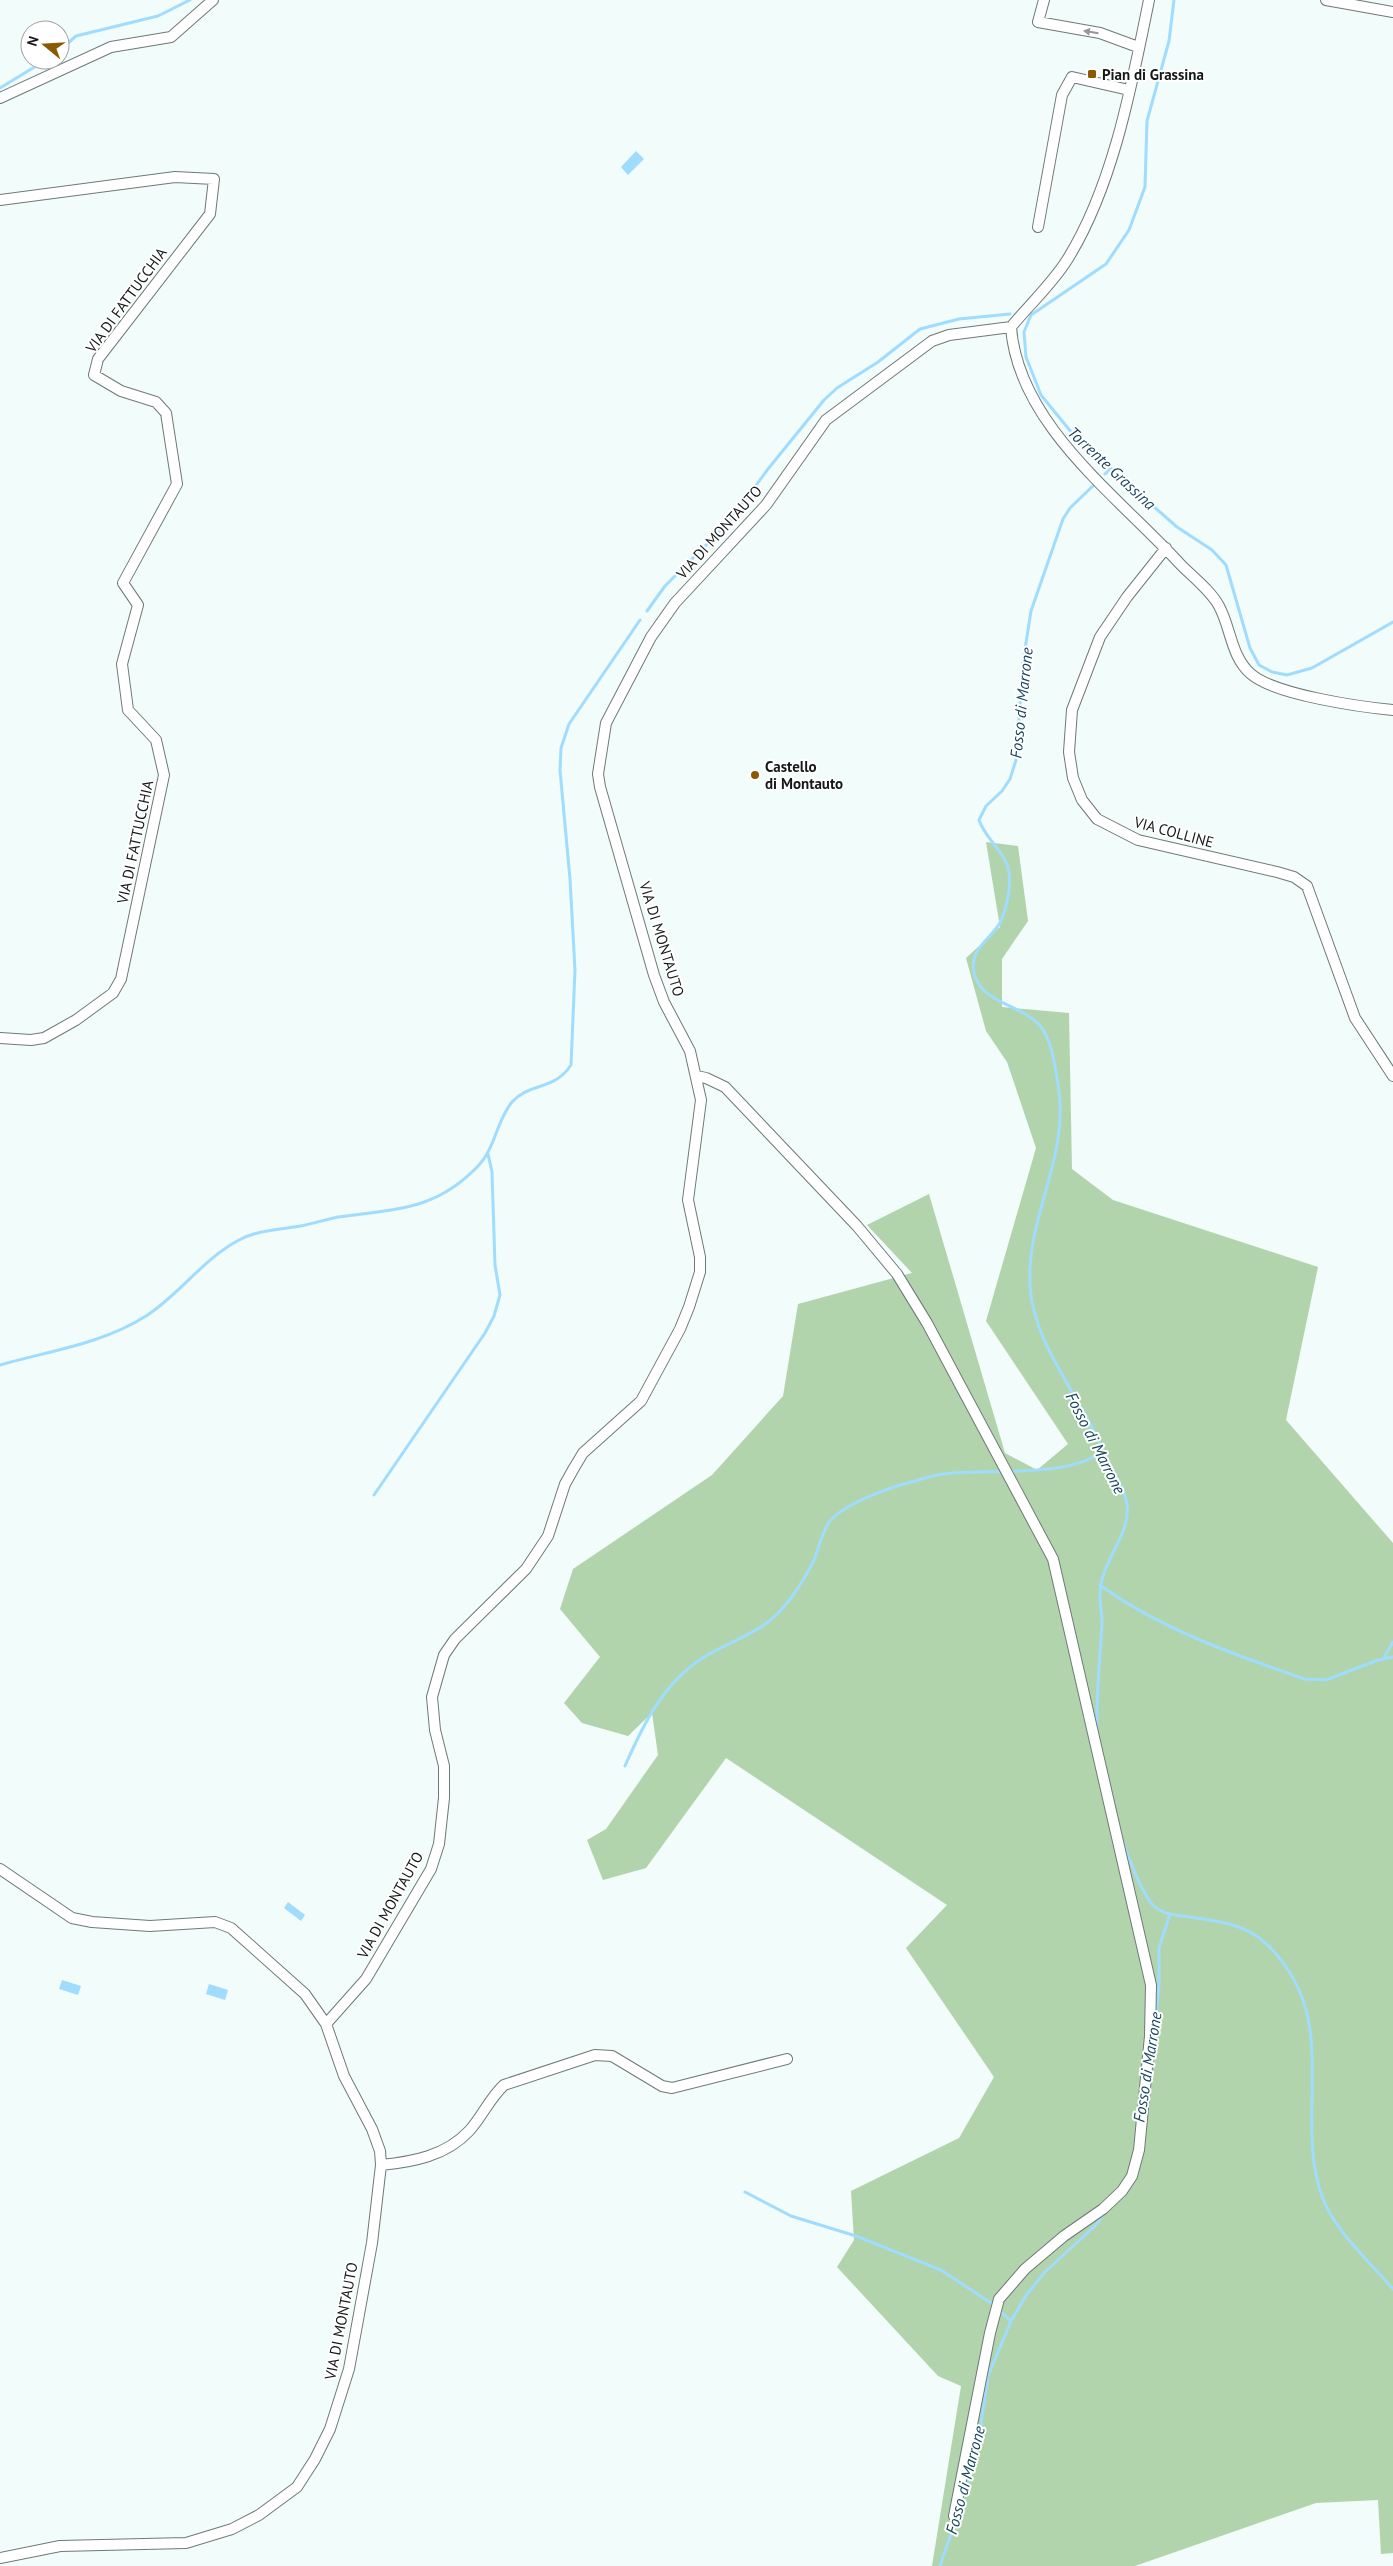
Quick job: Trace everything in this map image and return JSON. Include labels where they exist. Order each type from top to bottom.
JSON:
[{"type":"street","points":[[0,98],[111,47],[171,37],[214,0]]},
{"type":"street","points":[[1044,0],[1038,22],[1100,33],[1138,47]]},
{"type":"street","points":[[1149,0],[1122,124],[1100,195],[1067,260],[1011,327],[1013,350],[1025,384],[1044,417],[1068,449],[1166,548],[1219,606],[1236,654],[1251,674],[1278,689],[1393,710]]},
{"type":"street","points":[[1326,0],[1393,12]]},
{"type":"street","points":[[1038,227],[1062,95],[1072,77],[1129,90]]},
{"type":"street","name":"VIA DI FATTUCCHIA","points":[[0,200],[175,177],[214,179],[210,214],[98,359],[94,375],[121,391],[156,402],[166,413],[177,484],[123,583],[138,605],[122,664],[128,710],[156,740],[164,775],[121,979],[113,993],[76,1020],[44,1038],[31,1040],[0,1038]]},
{"type":"street","name":"VIA DI MONTAUTO","points":[[0,2558],[60,2546],[186,2543],[232,2530],[259,2515],[297,2487],[316,2459],[330,2429],[349,2368],[372,2243],[380,2151],[372,2129],[344,2076],[326,2024],[366,1980],[432,1869],[439,1844],[444,1798],[444,1766],[435,1730],[432,1697],[444,1655],[455,1640],[526,1569],[548,1536],[565,1484],[583,1453],[641,1401],[680,1329],[700,1272],[700,1257],[688,1200],[701,1100],[690,1052],[664,1002],[654,975],[637,907],[600,787],[598,774],[606,723],[651,637],[675,603],[766,505],[814,434],[826,420],[932,341],[949,335],[1011,327]]},
{"type":"street","name":"VIA COLLINE","points":[[1166,548],[1127,597],[1100,637],[1072,710],[1069,752],[1073,778],[1082,800],[1097,819],[1138,840],[1277,872],[1294,877],[1307,886],[1355,1018],[1393,1076]]},
{"type":"street","points":[[697,1076],[725,1087],[857,1226],[896,1274],[927,1323],[1053,1559],[1152,1985],[1150,2036],[1139,2150],[1132,2176],[1122,2191],[1103,2209],[1064,2236],[1025,2269],[999,2299],[990,2333],[954,2516]]},
{"type":"street","points":[[0,1869],[72,1918],[92,1922],[150,1926],[216,1922],[231,1928],[305,1994],[326,2024]]},
{"type":"street","points":[[380,2165],[404,2163],[433,2155],[456,2142],[469,2131],[494,2095],[504,2085],[595,2055],[612,2056],[662,2086],[672,2088],[787,2059]]},
{"type":"green space","points":[[986,842],[1018,846],[1028,921],[1002,959],[1002,1007],[1069,1013],[1072,1169],[1113,1200],[1318,1267],[1286,1420],[1393,1543],[1393,2553],[1381,2554],[1378,2500],[1316,2503],[1135,2566],[932,2566],[961,2386],[938,2376],[837,2267],[854,2240],[851,2191],[959,2138],[994,2077],[906,1948],[947,1905],[726,1758],[646,1868],[603,1880],[587,1840],[606,1829],[658,1755],[652,1713],[628,1736],[582,1723],[564,1703],[600,1657],[560,1609],[573,1569],[712,1475],[783,1396],[798,1304],[912,1273],[867,1225],[929,1194],[1005,1453],[1037,1470],[1068,1444],[986,1321],[1036,1148],[1007,1062],[986,1031],[966,958],[1000,927]]},
{"type":"water","points":[[636,151],[644,159],[628,175],[621,167]]},
{"type":"water","points":[[288,1902],[305,1915],[301,1921],[284,1908]]},
{"type":"water","points":[[62,1980],[81,1986],[78,1995],[59,1989]]},
{"type":"water","points":[[209,1984],[228,1990],[225,2000],[206,1994]]},
{"type":"waterway","points":[[70,41],[76,36],[158,16],[190,0]]},
{"type":"waterway","name":"Torrente Grassina","points":[[1174,0],[1169,41],[1147,121],[1145,187],[1129,230],[1106,264],[1031,315],[1024,332],[1026,357],[1041,395],[1076,438],[1177,527],[1212,550],[1226,565],[1250,648],[1259,665],[1272,672],[1287,675],[1312,668],[1393,622]]},
{"type":"waterway","points":[[0,88],[30,70]]},
{"type":"waterway","points":[[647,611],[665,586],[728,523],[768,469],[824,400],[837,388],[878,362],[920,329],[959,319],[1010,314]]},
{"type":"waterway","name":"Torrente Grassina","points":[[1105,474],[1111,468]]},
{"type":"waterway","name":"Fosso di Marrone","points":[[1096,483],[1070,508],[1063,519],[1031,611],[1023,662],[1016,760],[1010,779],[1002,791],[986,806],[979,820],[1007,865],[1009,872],[1008,897],[1001,921],[978,950],[973,964],[978,983],[984,991],[1033,1019],[1041,1027],[1048,1039],[1058,1084],[1059,1136],[1035,1235],[1031,1260],[1030,1286],[1032,1303],[1036,1319],[1049,1350],[1086,1415],[1122,1488],[1127,1504],[1127,1514],[1122,1535],[1107,1564],[1100,1589],[1102,1624],[1097,1729]]},
{"type":"waterway","points":[[0,1365],[75,1346],[112,1334],[129,1326],[170,1298],[214,1257],[245,1237],[338,1217],[396,1209],[431,1200],[463,1180],[479,1165],[489,1151],[503,1117],[512,1102],[526,1091],[557,1079],[571,1065],[575,970],[570,879],[560,770],[561,748],[569,724],[640,620]]},
{"type":"waterway","points":[[374,1495],[485,1333],[494,1316],[500,1295],[495,1265],[492,1172],[488,1154]]},
{"type":"waterway","points":[[625,1766],[655,1707],[675,1681],[701,1659],[753,1632],[781,1610],[807,1573],[827,1525],[847,1508],[882,1491],[934,1476],[952,1473],[1053,1469],[1090,1459],[1103,1450]]},
{"type":"waterway","points":[[1100,1585],[1148,1615],[1199,1640],[1305,1679],[1326,1680],[1378,1660],[1393,1657]]},
{"type":"waterway","points":[[1383,1659],[1393,1642]]},
{"type":"waterway","points":[[1123,1842],[1141,1885],[1154,1906],[1171,1914],[1223,1923],[1248,1931],[1270,1947],[1290,1973],[1303,1999],[1309,2026],[1312,2054],[1312,2141],[1315,2169],[1322,2196],[1334,2221],[1343,2233],[1393,2289]]},
{"type":"waterway","name":"Fosso di Marrone","points":[[1154,2039],[1159,1985],[1159,1948],[1170,1914]]},
{"type":"waterway","points":[[745,2192],[791,2216],[856,2236],[941,2270],[994,2305]]},
{"type":"waterway","name":"Fosso di Marrone","points":[[961,2506],[979,2438],[988,2376],[1011,2321],[1027,2294],[1045,2272],[1096,2225],[1106,2211]]},
{"type":"waterway","points":[[999,2310],[1011,2321]]},
{"type":"waterway","name":"Fosso di Marrone","points":[[940,2566],[957,2517]]},
{"type":"place","name":"Pian di Grassina","points":[[1092,74]]},
{"type":"place","name":"Castello di Montauto","points":[[755,775]]}]
